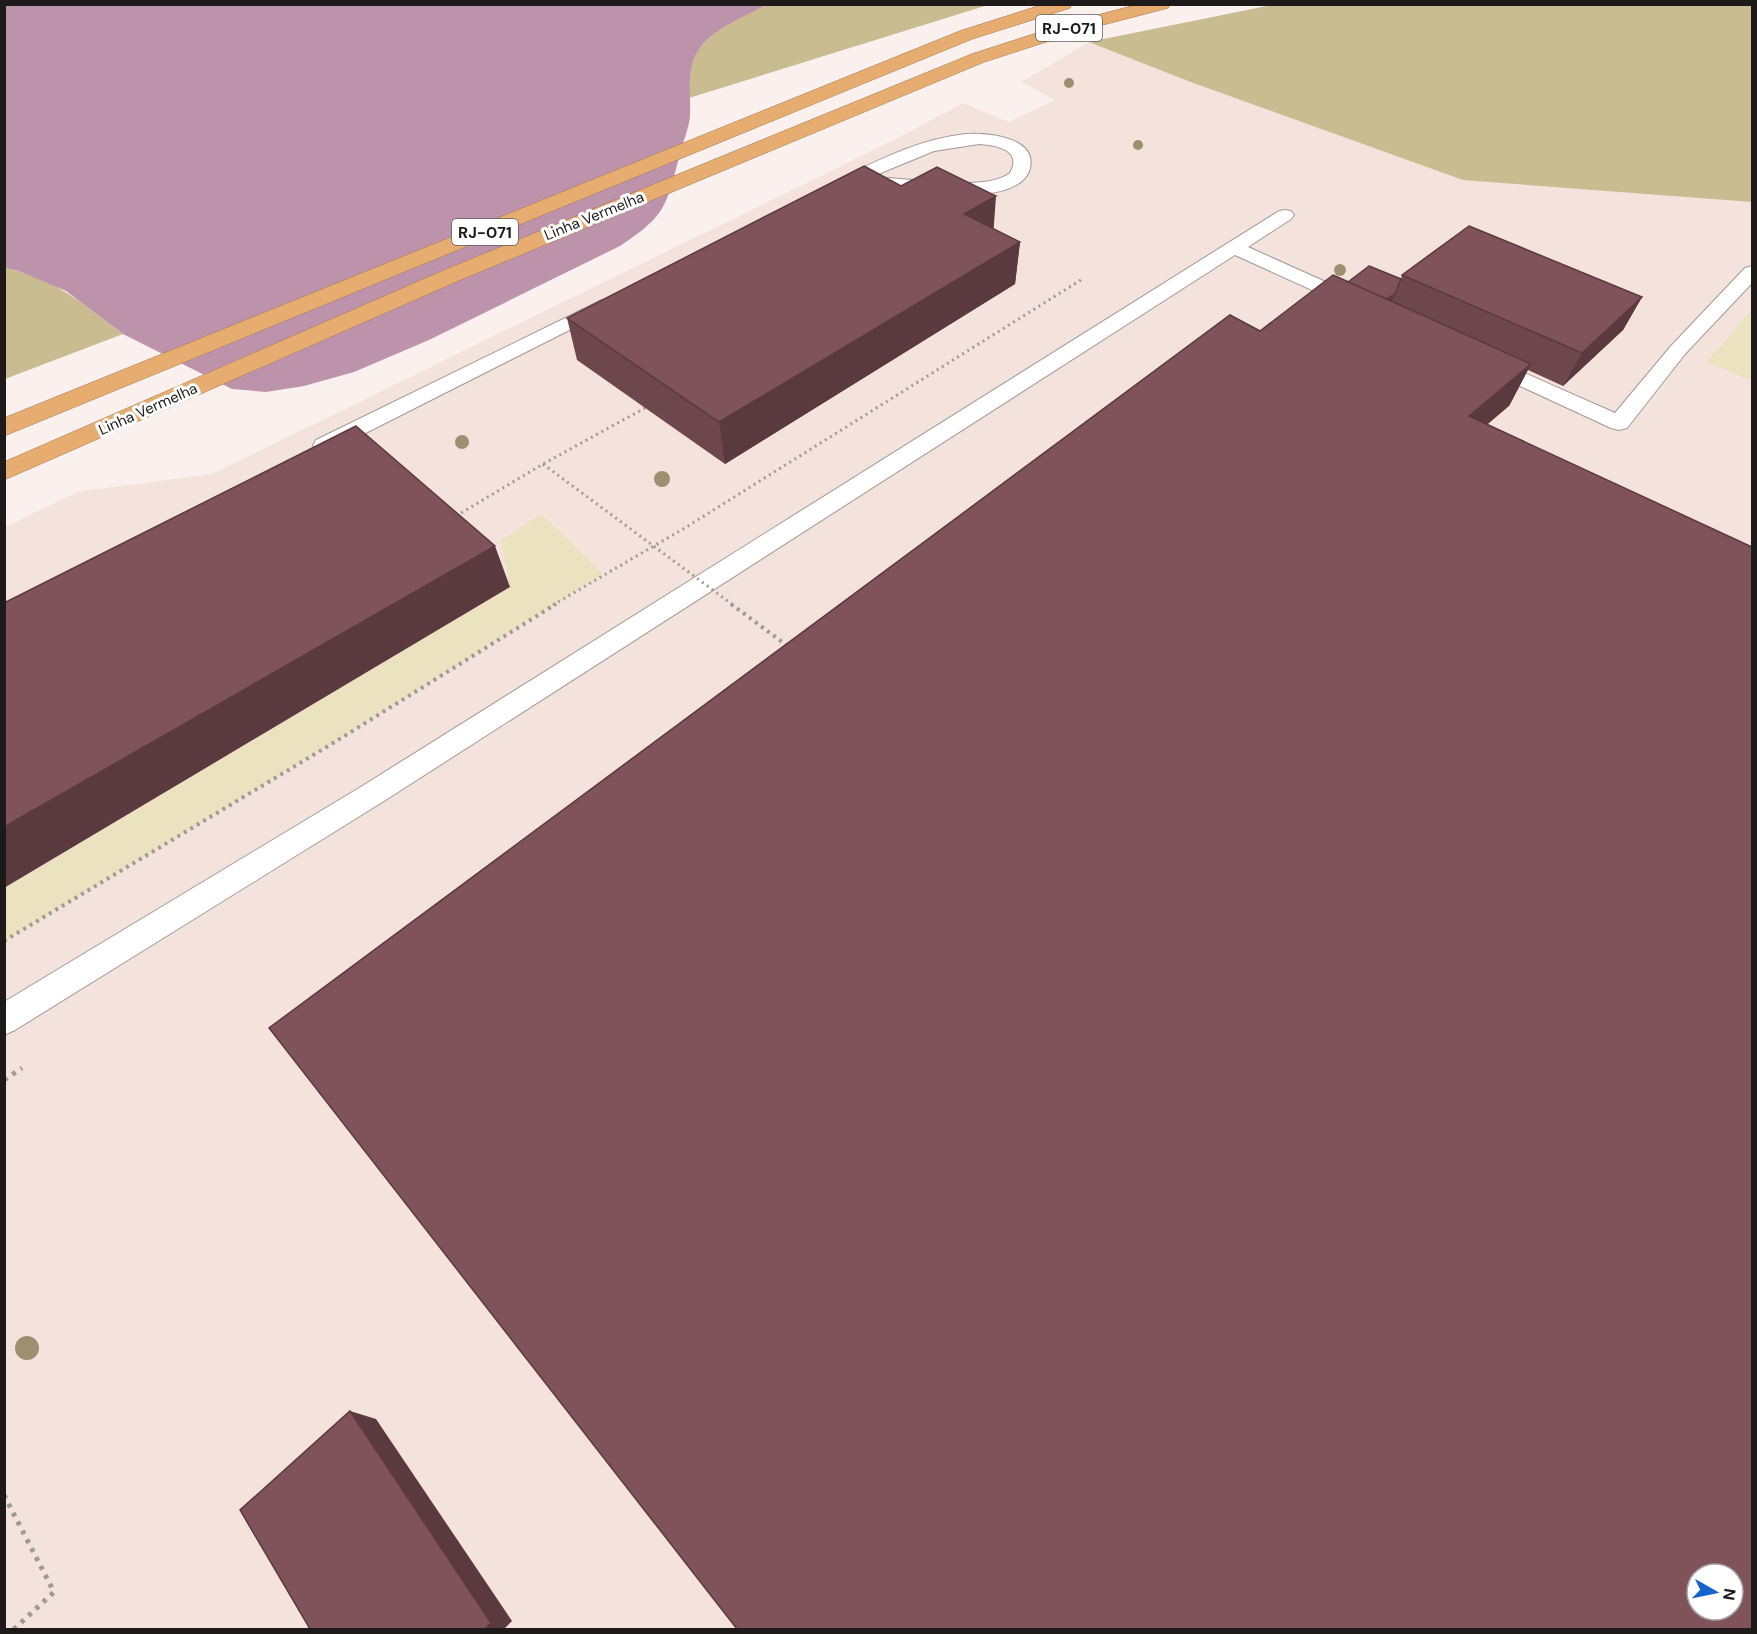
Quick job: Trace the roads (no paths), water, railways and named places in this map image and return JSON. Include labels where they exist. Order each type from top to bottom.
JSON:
[{"type":"highway","name":"Linha Vermelha","points":[[4,428],[966,35],[1064,4]]},
{"type":"highway","name":"Linha Vermelha","points":[[15,468],[450,276],[978,58],[1077,26],[1162,4]]},
{"type":"lane","points":[[814,199],[846,183],[884,165],[926,148],[959,140],[979,139],[1008,144],[1018,150],[1023,159],[1023,169],[1017,178],[1005,184],[988,187],[846,183]]},
{"type":"lane","points":[[4,1020],[394,780],[1285,215]]},
{"type":"lane","points":[[1235,248],[1341,296]]},
{"type":"lane","points":[[1472,357],[1619,423],[1678,350],[1752,272]]},
{"type":"lane","points":[[303,456],[622,296]]}]
